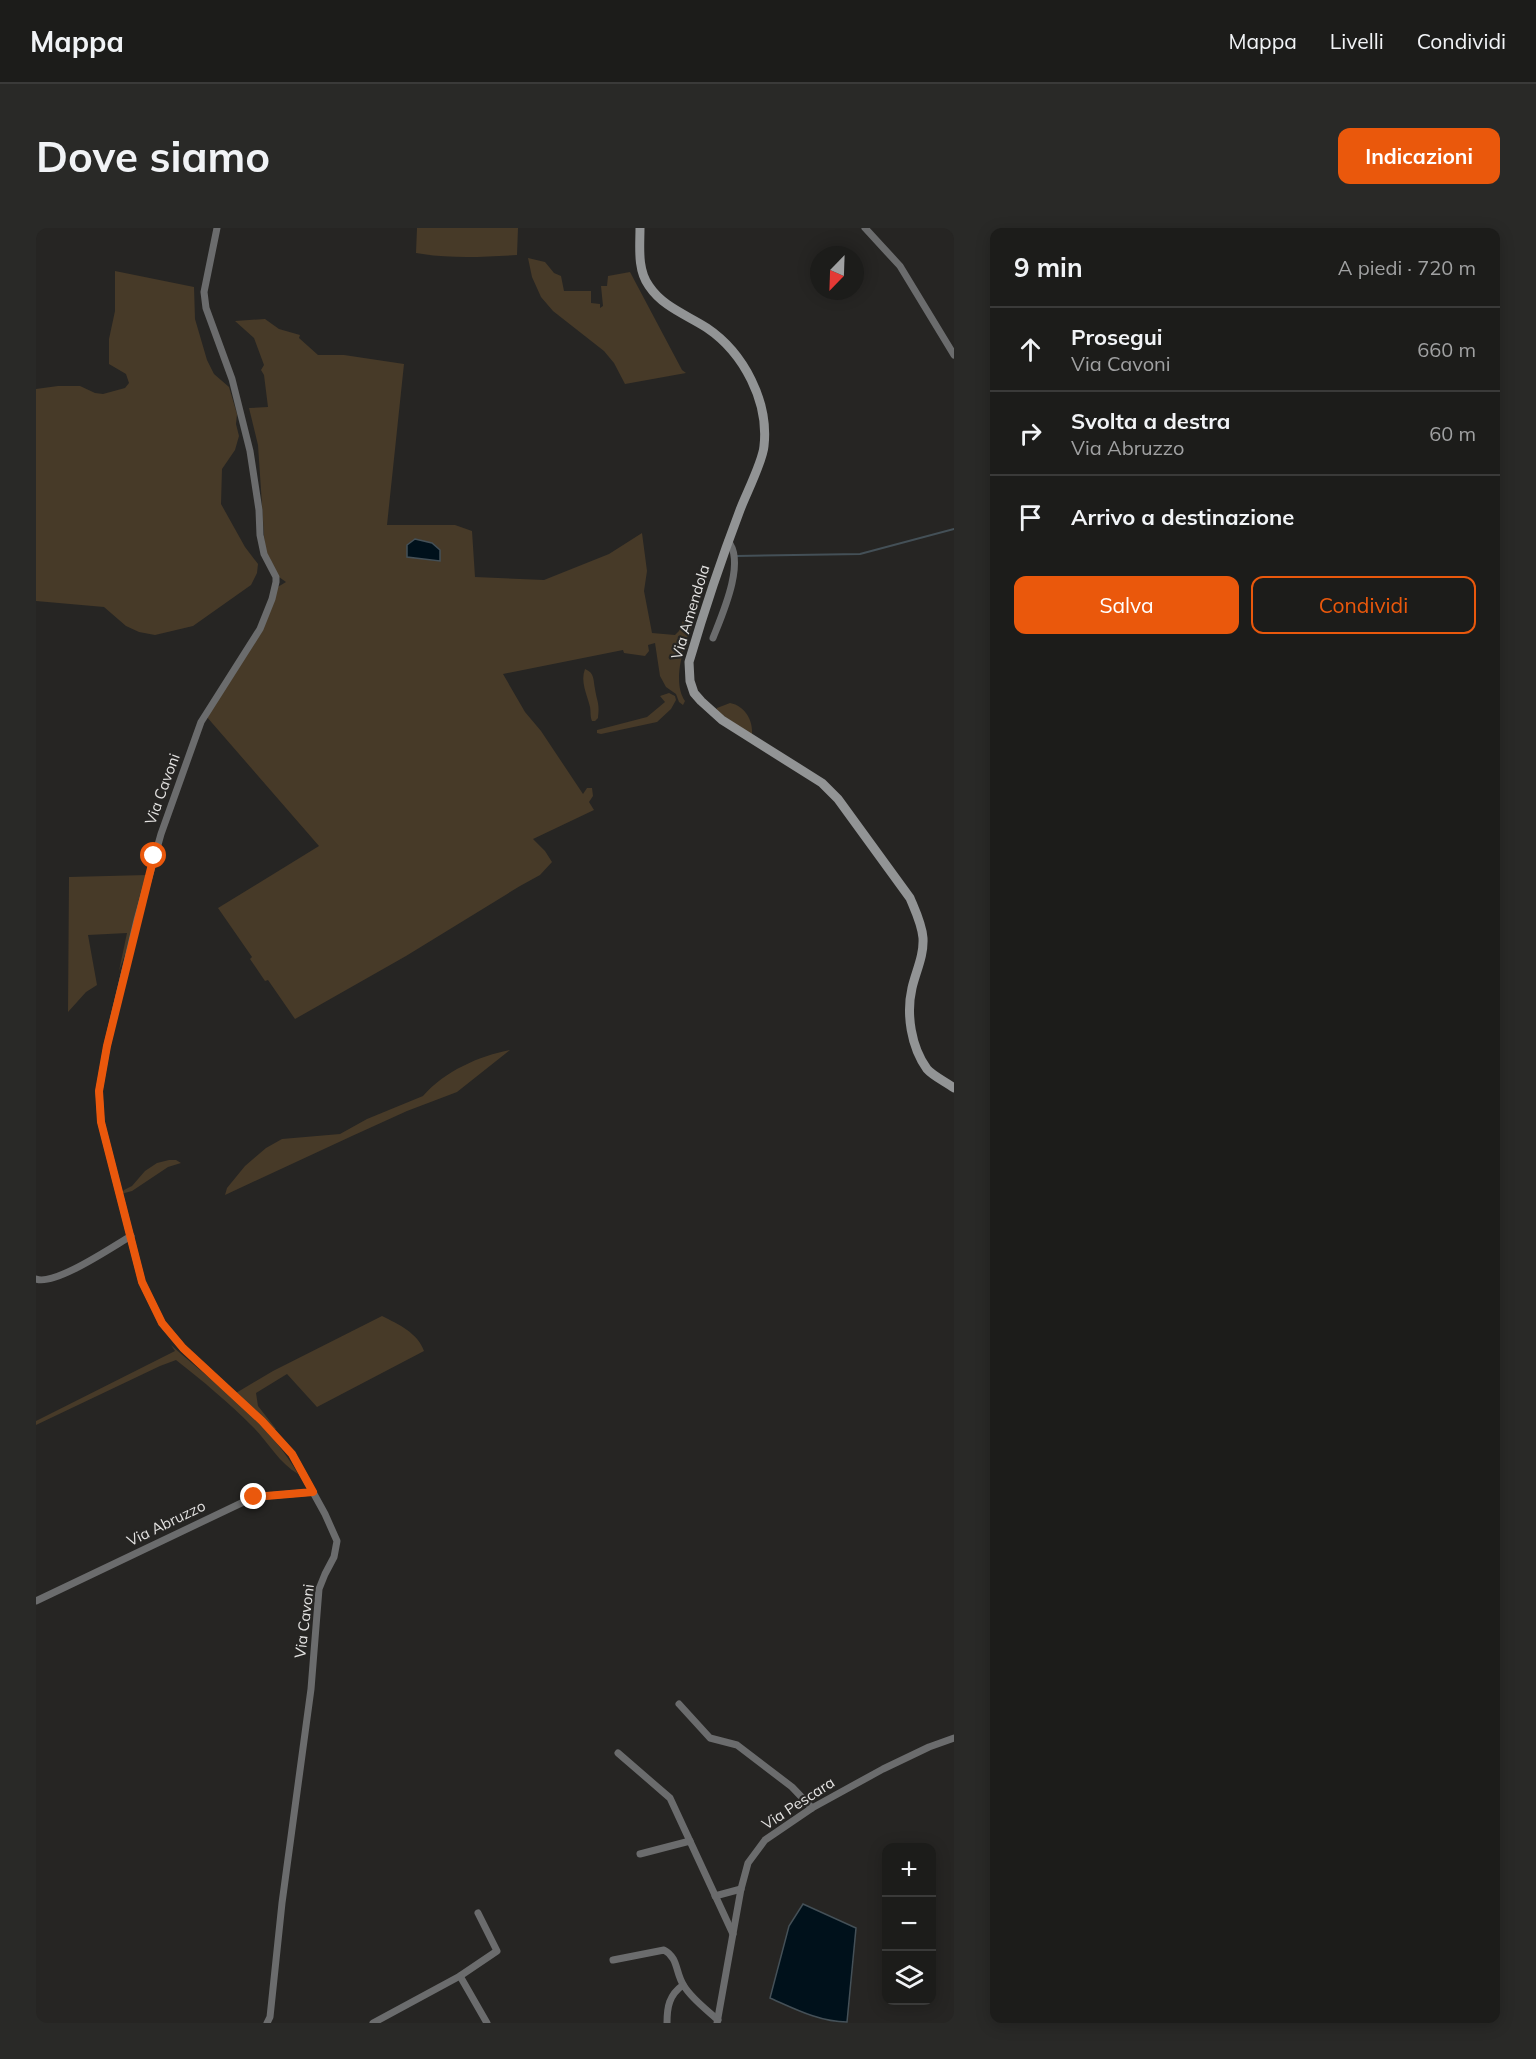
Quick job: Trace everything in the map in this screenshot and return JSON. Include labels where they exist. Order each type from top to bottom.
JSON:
[{"type":"main road","name":"Via Amendola","points":[[640,228],[641,269],[648,285],[665,304],[709,329],[729,348],[746,371],[759,398],[765,426],[764,449],[728,541],[688,662],[694,693],[722,720],[822,783],[838,799],[910,898],[918,916],[923,937],[922,960],[912,988],[909,1015],[915,1045],[928,1070],[954,1088]]},
{"type":"street","name":"Via Cavoni","points":[[217,228],[204,292],[206,308],[232,379],[250,451],[260,510],[260,535],[267,563],[276,577],[276,582],[260,629],[201,723],[184,768],[154,856],[107,1046],[99,1091],[101,1122],[142,1282],[162,1323],[183,1348],[262,1421],[292,1454],[337,1541],[334,1557],[319,1588],[311,1689],[282,1903],[270,2017],[267,2023]]},
{"type":"street","points":[[865,228],[900,266],[954,355]]},
{"type":"street","points":[[713,638],[731,588],[735,557],[733,547],[728,541]]},
{"type":"street","points":[[36,1279],[43,1282],[61,1276],[131,1236]]},
{"type":"street","name":"Via Abruzzo","points":[[36,1601],[254,1497],[313,1492]]},
{"type":"street","points":[[679,1704],[711,1738],[737,1745],[792,1787],[812,1808]]},
{"type":"street","name":"Via Pescara","points":[[718,2021],[741,1888],[748,1863],[765,1840],[812,1808],[883,1769],[954,1738]]},
{"type":"street","points":[[618,1754],[670,1798],[733,1934]]},
{"type":"street","points":[[640,1854],[690,1841]]},
{"type":"street","points":[[715,1896],[741,1888]]},
{"type":"street","points":[[373,2023],[460,1976],[497,1951],[478,1913]]},
{"type":"street","points":[[613,1960],[664,1950],[674,1958],[683,1985],[718,2021]]},
{"type":"street","points":[[460,1976],[487,2023]]},
{"type":"street","points":[[667,2023],[669,2000],[683,1985]]},
{"type":"shaded area","points":[[417,228],[518,228],[517,255],[454,257],[416,253]]},
{"type":"shaded area","points":[[528,258],[545,262],[554,273],[561,276],[564,291],[591,291],[591,303],[600,304],[600,308],[603,306],[601,286],[607,286],[608,276],[630,272],[682,370],[686,373],[625,384],[614,363],[604,351],[553,311],[541,297],[532,277]]},
{"type":"shaded area","points":[[115,271],[194,287],[195,319],[207,360],[214,374],[229,387],[237,414],[236,424],[239,436],[235,450],[222,469],[221,504],[245,547],[258,564],[257,573],[251,585],[193,626],[155,635],[139,632],[126,626],[104,607],[36,601],[36,389],[80,386],[103,394],[125,388],[129,383],[126,374],[109,364],[109,339],[115,311]]},
{"type":"shaded area","points":[[265,319],[279,329],[300,335],[299,338],[318,355],[344,355],[404,364],[387,525],[455,525],[472,531],[475,577],[544,580],[609,554],[642,533],[647,571],[644,591],[652,633],[675,635],[686,613],[691,612],[695,616],[684,647],[679,671],[681,692],[685,701],[683,705],[676,694],[666,687],[660,676],[655,643],[648,645],[649,651],[645,656],[624,653],[623,650],[503,674],[525,712],[541,731],[583,794],[587,788],[592,788],[593,796],[589,802],[594,810],[533,839],[552,862],[540,875],[406,956],[295,1019],[268,980],[265,981],[250,959],[252,957],[218,908],[319,846],[206,716],[250,649],[276,588],[286,582],[279,577],[265,550],[258,445],[249,408],[268,407],[264,375],[261,370],[264,365],[254,338],[235,321]]},
{"type":"shaded area","points":[[585,669],[594,680],[599,709],[598,718],[595,721],[591,719],[584,683]]},
{"type":"shaded area","points":[[669,693],[675,696],[676,700],[671,709],[657,722],[597,733],[597,730],[647,717],[665,702],[660,696]]},
{"type":"shaded area","points":[[730,703],[744,710],[751,724],[752,735],[716,711],[717,708]]},
{"type":"shaded area","points":[[147,875],[119,971],[127,933],[88,935],[97,985],[86,992],[68,1012],[69,877]]},
{"type":"shaded area","points":[[510,1050],[457,1092],[407,1111],[225,1195],[227,1188],[245,1166],[266,1148],[282,1139],[340,1134],[367,1119],[423,1096],[442,1079],[463,1066],[486,1056]]},
{"type":"shaded area","points":[[169,1160],[181,1163],[168,1167],[132,1191],[121,1194],[132,1186],[145,1171],[157,1163]]},
{"type":"shaded area","points":[[382,1316],[412,1334],[424,1351],[317,1407],[287,1374],[256,1393],[258,1406],[276,1429],[272,1430],[236,1393],[273,1371]]},
{"type":"shaded area","points":[[171,1345],[256,1421],[286,1455],[298,1474],[285,1464],[235,1409],[176,1360],[36,1425],[36,1421],[175,1351]]},
{"type":"water","points":[[415,539],[432,543],[440,550],[440,561],[407,557],[407,545]]},
{"type":"water","points":[[803,1904],[856,1928],[847,2022],[817,2017],[770,1998],[789,1926]]},
{"type":"waterway","points":[[737,556],[860,554],[954,529]]},
{"type":"route","points":[[154,856],[107,1046],[99,1091],[101,1122],[142,1282],[162,1323],[183,1348],[262,1421],[292,1454],[313,1492],[254,1497]]}]
